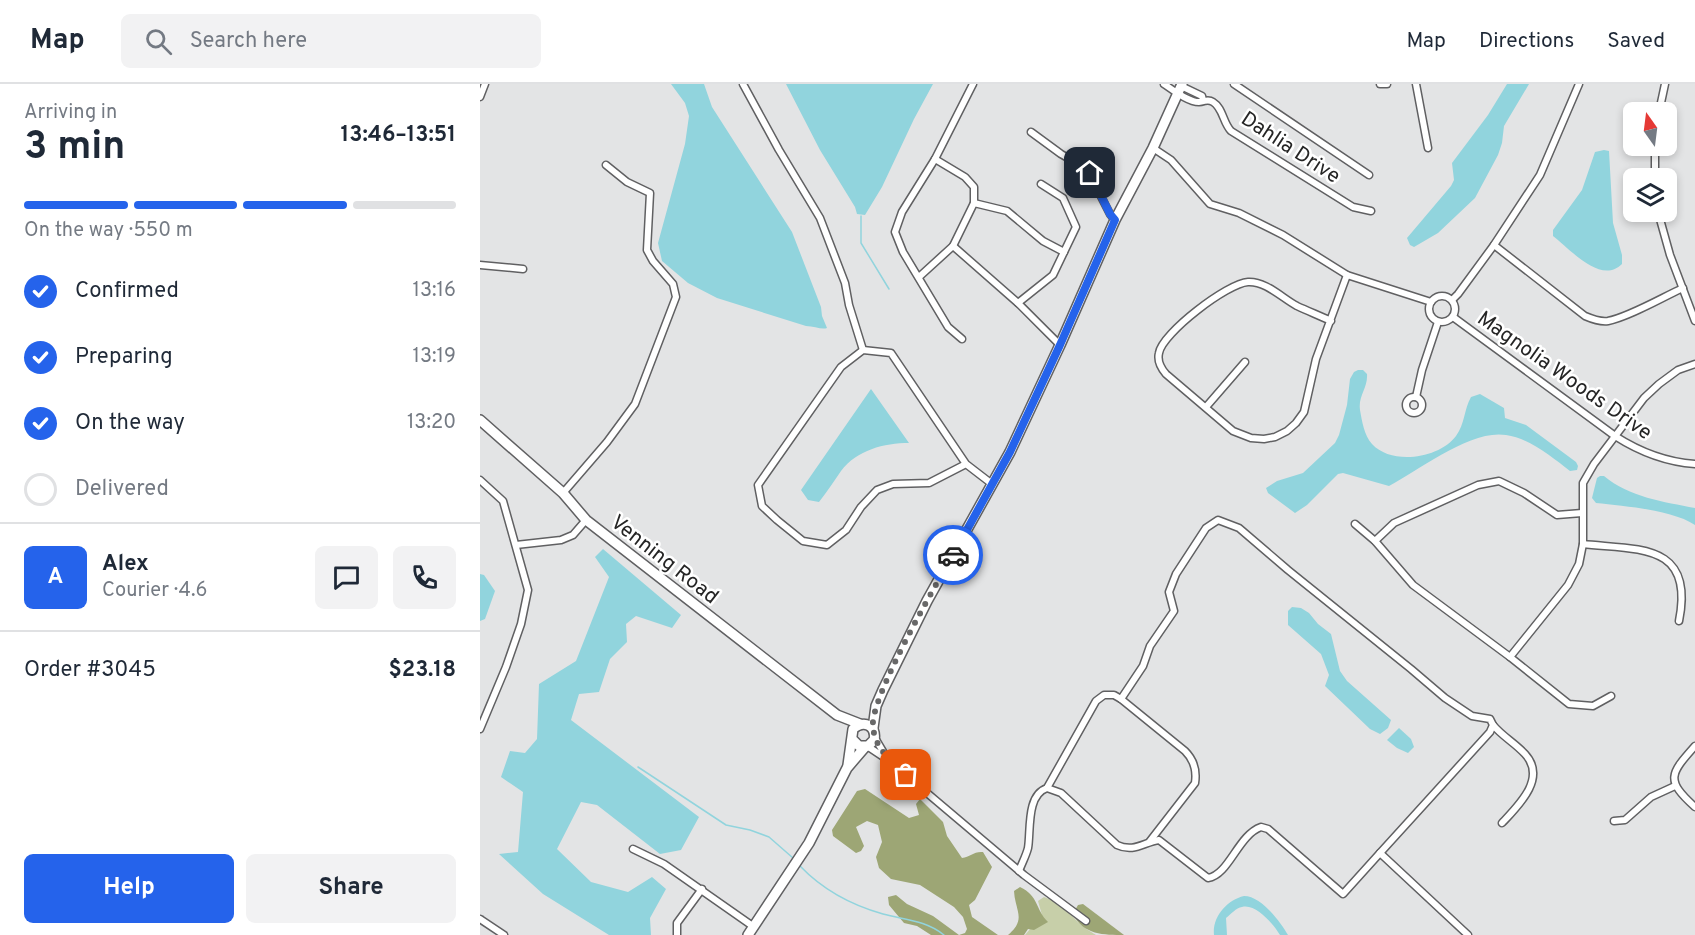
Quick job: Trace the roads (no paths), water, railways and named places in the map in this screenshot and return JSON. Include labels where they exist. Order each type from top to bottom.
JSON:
[{"type":"main road","points":[[847,768],[854,729],[876,706],[927,601],[1010,452],[1115,220],[1153,148],[1180,87]]},
{"type":"main road","name":"Venning Road","points":[[480,420],[563,492],[586,520],[837,715],[861,724]]},
{"type":"main road","points":[[751,931],[809,843],[847,768],[866,747],[874,733],[876,706]]},
{"type":"main road","name":"Venning Road","points":[[837,715],[852,738]]},
{"type":"main road","points":[[861,724],[874,733]]},
{"type":"main road","points":[[852,738],[858,746],[866,747]]},
{"type":"street","points":[[480,97],[485,84]]},
{"type":"street","points":[[742,84],[820,218],[845,283],[849,305],[863,350]]},
{"type":"street","points":[[962,339],[948,327],[903,252],[896,232],[902,212],[935,159],[973,84]]},
{"type":"street","name":"Dahlia Drive","points":[[1164,84],[1180,87],[1202,96],[1203,100],[1209,100],[1217,105],[1231,131],[1353,207],[1371,211]]},
{"type":"street","points":[[1234,84],[1369,175]]},
{"type":"street","points":[[1380,84],[1387,84]]},
{"type":"street","points":[[1416,84],[1428,148]]},
{"type":"street","points":[[1452,300],[1494,245],[1540,175],[1579,84]]},
{"type":"street","points":[[1661,102],[1665,84]]},
{"type":"street","points":[[1031,132],[1053,149],[1087,169],[1115,220]]},
{"type":"street","points":[[1153,148],[1171,160],[1210,204],[1239,213],[1283,235],[1347,275],[1431,302]]},
{"type":"street","points":[[919,277],[953,246],[974,203],[974,188],[965,177],[935,159]]},
{"type":"street","points":[[563,492],[607,442],[634,404],[670,315],[676,294],[674,284],[652,261],[646,250],[650,193],[627,182],[606,165]]},
{"type":"street","points":[[1018,303],[1053,276],[1076,227],[1063,198],[1041,184]]},
{"type":"street","points":[[974,203],[1007,211],[1043,242],[1064,252]]},
{"type":"street","points":[[1661,222],[1670,255],[1695,321]]},
{"type":"street","points":[[1494,245],[1585,316],[1597,320],[1606,321],[1619,318],[1683,288]]},
{"type":"street","points":[[953,246],[1018,303],[1060,345]]},
{"type":"street","points":[[480,265],[523,269]]},
{"type":"street","points":[[1331,321],[1297,306],[1259,282],[1246,282],[1214,298],[1186,319],[1163,342],[1158,362],[1161,368],[1233,431],[1251,438],[1275,437],[1287,431],[1304,412],[1316,359],[1331,321],[1347,275]]},
{"type":"street","points":[[1440,296],[1452,300],[1456,308],[1453,317],[1447,321],[1438,322],[1430,315],[1431,302],[1440,296]]},
{"type":"street","name":"Magnolia Woods Drive","points":[[1453,317],[1615,436],[1654,456],[1695,464]]},
{"type":"street","points":[[1416,397],[1438,322]]},
{"type":"street","points":[[966,464],[929,483],[893,484],[877,490],[861,507],[846,530],[827,545],[803,541],[762,506],[758,485],[841,367],[863,350],[891,353],[966,464],[993,484]]},
{"type":"street","points":[[1206,407],[1245,362]]},
{"type":"street","points":[[1510,657],[1568,585],[1579,564],[1583,544],[1582,483],[1629,416],[1659,384],[1678,370],[1695,364]]},
{"type":"street","points":[[480,480],[503,501],[528,590],[521,624],[507,667],[480,729]]},
{"type":"street","points":[[1375,541],[1394,523],[1478,485],[1499,481],[1524,492],[1557,515],[1582,513]]},
{"type":"street","points":[[516,544],[561,540],[573,535],[586,520]]},
{"type":"street","points":[[1121,699],[1143,666],[1150,646],[1172,615],[1174,608],[1169,592],[1176,574],[1206,528],[1218,520],[1239,528],[1444,698],[1472,716],[1490,719],[1492,725],[1527,755],[1533,765],[1533,779],[1528,794],[1502,823]]},
{"type":"street","points":[[1355,524],[1375,541],[1413,585],[1569,704],[1593,706],[1611,696]]},
{"type":"street","points":[[1583,544],[1655,552],[1672,561],[1684,579],[1685,601],[1679,621]]},
{"type":"street","points":[[1019,871],[1027,852],[1033,804],[1039,793],[1047,788],[1096,701],[1107,694],[1121,699],[1185,751],[1194,765],[1195,783],[1149,843]]},
{"type":"street","points":[[1047,788],[1061,793],[1118,845],[1131,848],[1156,840],[1162,841],[1203,876],[1210,878],[1218,874],[1248,834],[1257,828],[1266,827],[1343,894],[1490,732],[1492,725]]},
{"type":"street","points":[[874,733],[888,760]]},
{"type":"street","points":[[1695,746],[1678,764],[1675,772],[1675,786],[1679,793],[1695,807]]},
{"type":"street","points":[[866,747],[888,760],[1019,871],[1086,921]]},
{"type":"street","points":[[1614,820],[1625,820],[1651,797],[1675,786]]},
{"type":"street","points":[[633,849],[664,864],[702,889],[751,931]]},
{"type":"street","points":[[1380,853],[1468,935]]},
{"type":"street","points":[[677,935],[677,923],[702,889]]},
{"type":"street","points":[[480,919],[504,935]]},
{"type":"water","points":[[671,84],[704,84],[712,107],[792,232],[827,328],[806,326],[717,298],[688,283],[662,261],[658,243],[685,144],[689,116],[685,103]]},
{"type":"water","points":[[786,84],[933,84],[882,187],[865,215],[857,214]]},
{"type":"water","points":[[1507,84],[1529,84],[1504,126],[1498,155],[1475,198],[1438,233],[1414,247],[1410,245],[1407,238],[1451,186],[1454,180],[1452,163],[1488,115]]},
{"type":"water","points":[[1609,151],[1613,223],[1622,255],[1622,264],[1614,269],[1605,270],[1586,263],[1553,236],[1553,230],[1582,190],[1595,152]]},
{"type":"water","points":[[1358,370],[1363,370],[1367,374],[1360,405],[1364,428],[1369,440],[1381,451],[1403,457],[1428,454],[1439,450],[1456,436],[1471,397],[1480,394],[1504,408],[1505,418],[1526,425],[1576,462],[1577,470],[1570,471],[1540,449],[1523,440],[1506,435],[1492,435],[1462,444],[1389,486],[1343,473],[1338,474],[1307,505],[1295,513],[1268,493],[1266,488],[1277,481],[1303,473],[1335,443],[1347,405],[1350,379]]},
{"type":"water","points":[[871,389],[909,443],[890,444],[863,453],[847,464],[819,502],[808,500],[801,490]]},
{"type":"water","points":[[1600,476],[1636,494],[1695,508],[1695,525],[1661,512],[1596,503],[1592,498],[1597,478]]},
{"type":"water","points":[[603,549],[681,615],[672,628],[636,616],[626,624],[627,642],[610,659],[599,692],[579,694],[571,720],[699,817],[681,850],[660,854],[597,805],[581,802],[557,849],[591,882],[628,892],[652,877],[666,889],[650,918],[651,935],[609,935],[543,894],[499,854],[518,852],[523,792],[501,777],[510,751],[525,753],[537,739],[539,684],[576,661],[609,577],[595,557]]},
{"type":"water","points":[[480,574],[484,575],[495,591],[485,619],[480,621]]},
{"type":"water","points":[[1292,607],[1301,608],[1309,613],[1331,634],[1340,671],[1347,681],[1391,720],[1388,728],[1380,734],[1370,729],[1325,686],[1329,675],[1321,654],[1288,625],[1288,611]]},
{"type":"water","points":[[1399,728],[1411,739],[1414,747],[1408,753],[1387,740]]},
{"type":"water","points":[[1244,896],[1257,900],[1263,905],[1288,935],[1280,935],[1259,911],[1242,907],[1226,918],[1227,935],[1214,935],[1215,922],[1222,910],[1232,901]]},
{"type":"waterway","points":[[861,216],[861,243],[889,289]]},
{"type":"waterway","points":[[638,767],[726,825],[769,837],[793,858]]},
{"type":"waterway","points":[[800,866],[818,882],[849,901],[883,914],[922,923],[944,935]]}]
